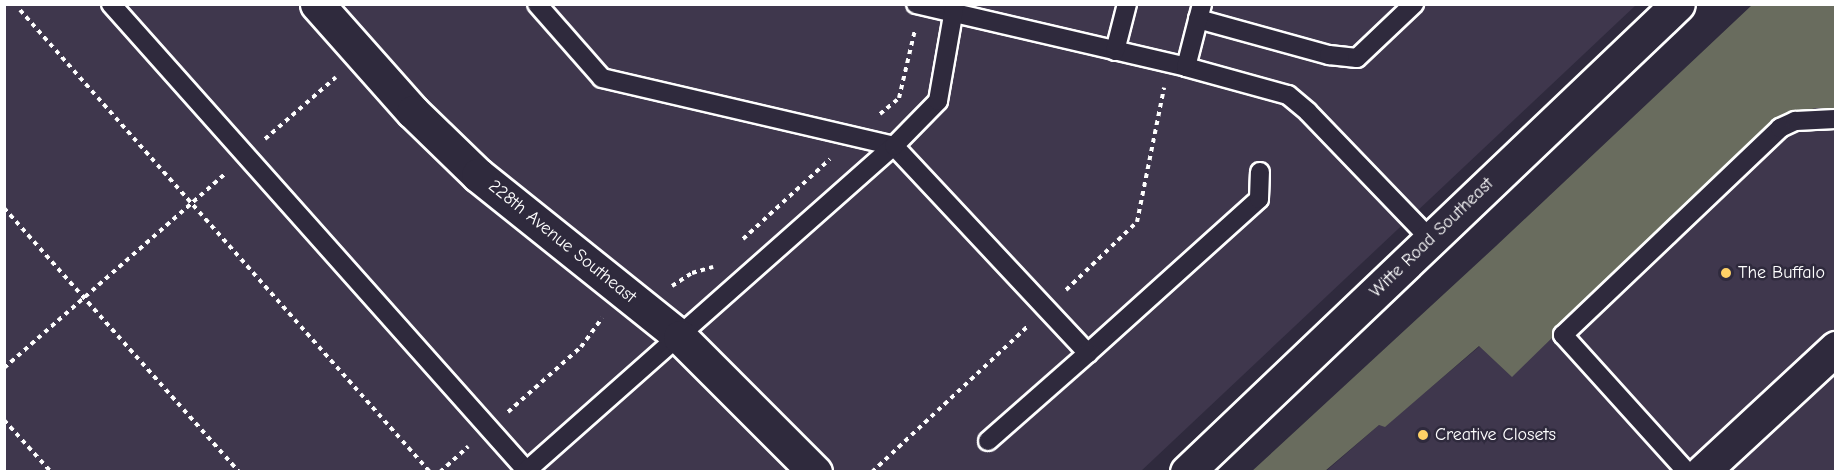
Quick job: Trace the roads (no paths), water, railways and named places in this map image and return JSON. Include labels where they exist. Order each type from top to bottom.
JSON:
[{"type":"street","name":"228th Avenue Southeast","points":[[317,4],[413,112],[478,175],[680,337],[815,471]]},
{"type":"street","name":"Witte Road Southeast","points":[[1187,471],[1678,4]]},
{"type":"street","points":[[1702,471],[1836,348]]},
{"type":"lane","points":[[111,4],[526,471],[680,337],[798,228],[894,146],[938,101],[955,9]]},
{"type":"lane","points":[[537,4],[602,78],[894,146],[1088,353]]},
{"type":"lane","points":[[1115,51],[1127,4]]},
{"type":"lane","points":[[1186,67],[1200,12],[1329,55],[1357,58],[1414,4]]},
{"type":"lane","points":[[918,5],[955,9],[1288,95],[1308,112],[1431,240]]},
{"type":"lane","points":[[1688,471],[1563,335],[1780,128],[1795,121],[1836,119]]},
{"type":"lane","points":[[988,441],[1259,199],[1260,172]]},
{"type":"place","name":"The Buffalo","points":[[1726,273]]},
{"type":"place","name":"Creative Closets","points":[[1423,435]]}]
